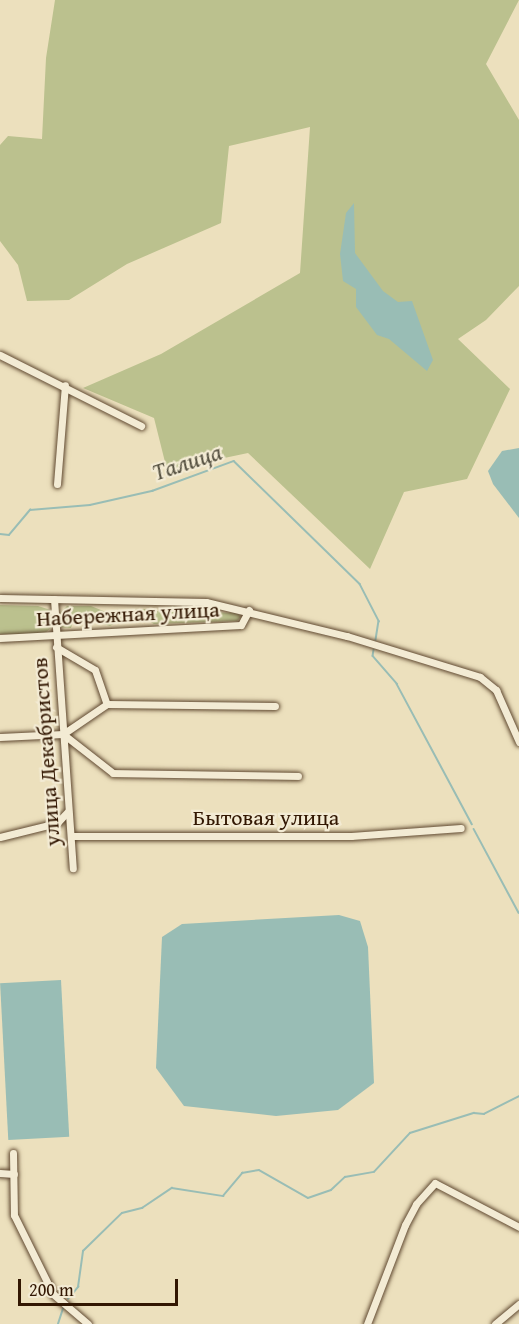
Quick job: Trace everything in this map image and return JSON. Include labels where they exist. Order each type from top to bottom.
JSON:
[{"type":"street","points":[[0,355],[65,385],[141,426]]},
{"type":"street","points":[[57,484],[65,385]]},
{"type":"street","points":[[0,598],[162,599],[249,610],[480,677],[496,690],[519,742]]},
{"type":"street","name":"улица Декабристов","points":[[54,599],[73,868]]},
{"type":"street","name":"Набережная улица","points":[[0,638],[43,638],[57,634],[241,625],[249,610]]},
{"type":"street","points":[[56,647],[95,670],[107,704]]},
{"type":"street","points":[[0,737],[63,734],[107,704],[275,706]]},
{"type":"street","points":[[63,734],[113,773],[298,776]]},
{"type":"street","points":[[0,837],[57,823],[68,811]]},
{"type":"street","name":"Бытовая улица","points":[[71,836],[351,836],[461,828]]},
{"type":"street","points":[[13,1153],[14,1215],[53,1294],[88,1324]]},
{"type":"street","points":[[0,1173],[14,1174]]},
{"type":"street","points":[[368,1324],[405,1225],[416,1204],[435,1183],[519,1227]]},
{"type":"street","points":[[495,1324],[519,1304]]},
{"type":"green space","points":[[55,0],[519,0],[486,64],[519,120],[519,286],[486,320],[458,339],[510,389],[467,479],[404,492],[370,569],[248,453],[167,470],[154,418],[83,388],[161,354],[300,273],[310,127],[229,146],[221,223],[127,264],[69,300],[27,301],[18,265],[0,241],[0,145],[8,136],[42,139],[46,58]]},
{"type":"green space","points":[[0,605],[38,606],[60,613],[67,606],[91,606],[116,616],[128,610],[145,609],[151,613],[173,606],[195,610],[202,616],[209,612],[237,613],[241,617],[237,621],[154,624],[142,617],[127,617],[110,626],[75,616],[71,628],[52,627],[44,634],[0,634]]},
{"type":"water","points":[[354,203],[355,253],[383,291],[398,302],[412,301],[433,360],[427,371],[389,339],[377,335],[356,307],[356,289],[343,281],[340,254],[346,213]]},
{"type":"water","points":[[519,448],[519,518],[493,484],[488,471],[502,451]]},
{"type":"water","points":[[339,915],[360,921],[368,947],[374,1083],[338,1110],[276,1116],[184,1106],[156,1068],[162,937],[182,924]]},
{"type":"water","points":[[61,980],[69,1137],[8,1140],[0,983]]},
{"type":"waterway","name":"Талица","points":[[0,534],[9,535],[30,510],[90,505],[152,491],[234,461],[360,584],[379,621],[376,640]]},
{"type":"waterway","name":"Талица","points":[[374,650],[373,656],[397,684],[472,824]]},
{"type":"waterway","name":"Талица","points":[[474,829],[519,913]]},
{"type":"waterway","points":[[68,1299],[78,1287],[83,1251],[122,1213],[142,1208],[172,1188],[223,1196],[242,1173],[259,1170],[308,1198],[331,1190],[345,1177],[374,1172],[410,1133],[474,1113],[484,1114],[519,1096]]},
{"type":"waterway","points":[[58,1324],[63,1309]]}]
